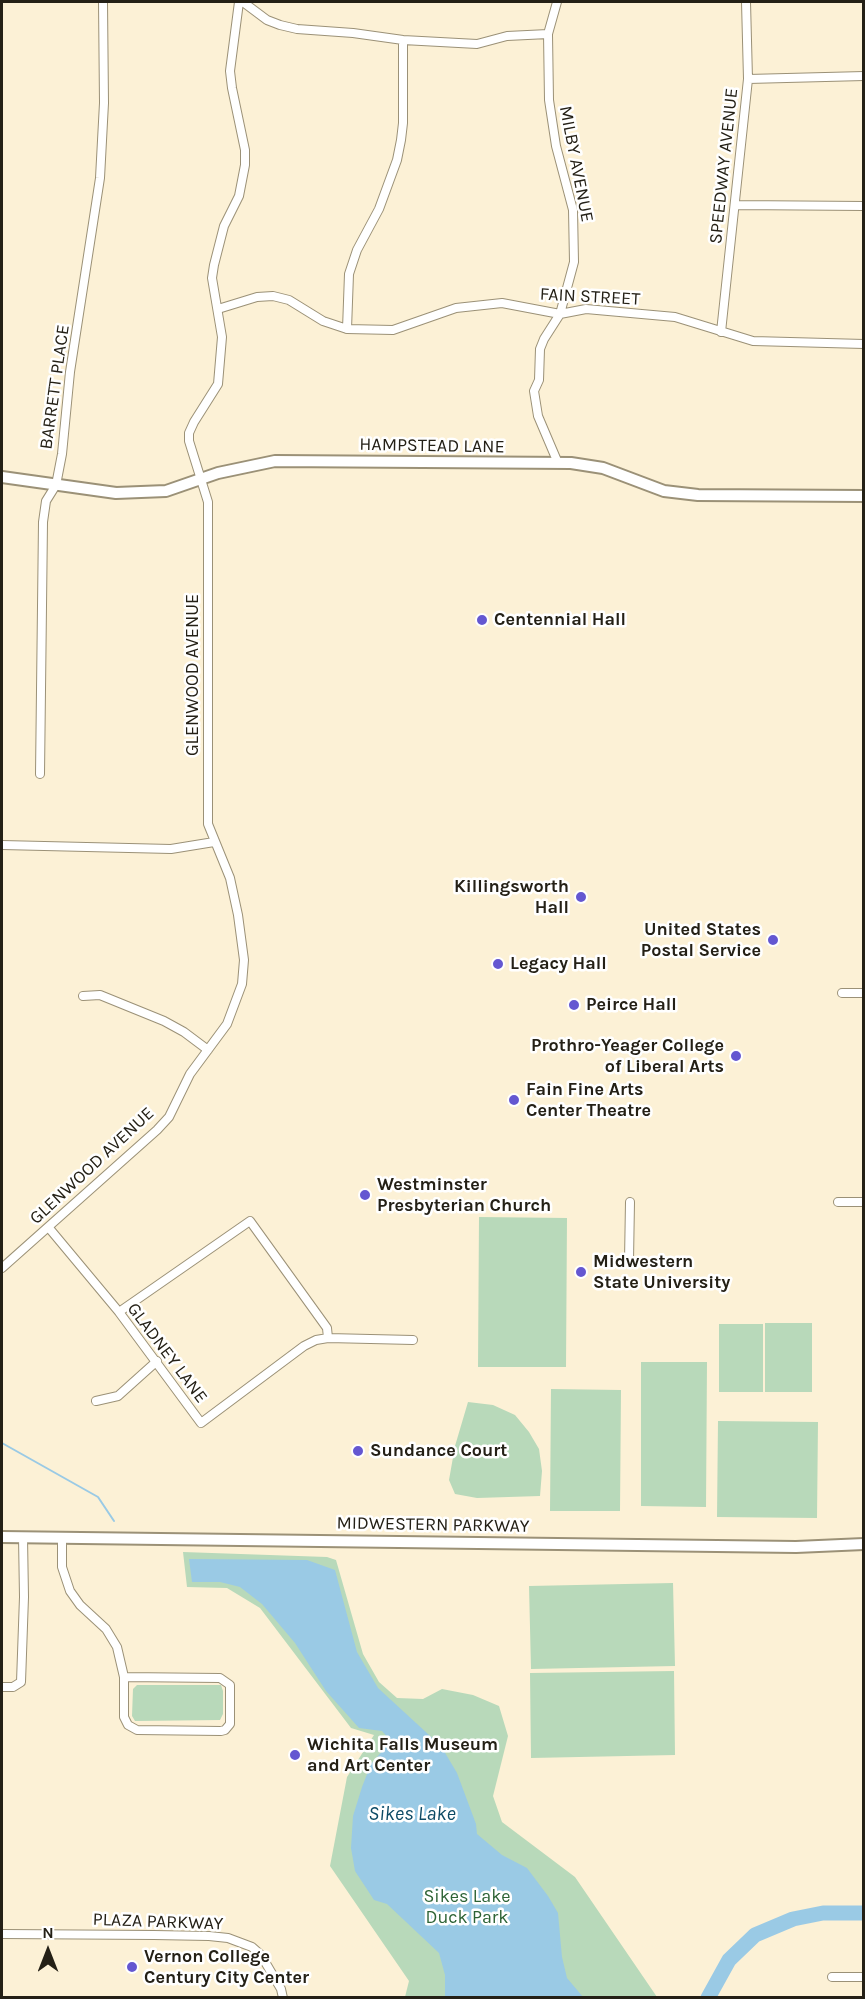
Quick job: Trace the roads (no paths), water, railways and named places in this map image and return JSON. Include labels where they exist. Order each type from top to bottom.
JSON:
[{"type":"street","name":"BARRETT PLACE","points":[[40,774],[43,522],[46,501],[56,485],[62,454],[70,372],[84,293],[101,166],[104,103],[103,2]]},
{"type":"street","points":[[241,2],[267,20],[297,29],[353,33],[403,40],[477,44],[507,36],[548,34]]},
{"type":"street","name":"GLENWOOD AVENUE","points":[[2,1268],[158,1130],[169,1117],[190,1074],[227,1024],[240,994],[243,960],[238,915],[230,878],[208,824],[208,502],[189,441],[189,433],[205,402],[218,384],[222,347],[212,278],[224,226],[239,196],[245,165],[245,150],[230,72],[241,2]]},
{"type":"street","name":"MILBY AVENUE","points":[[556,2],[548,34],[549,100],[556,146],[573,210],[575,246],[570,279],[560,314],[540,349],[539,380],[534,391],[538,416],[558,463]]},
{"type":"street","name":"SPEEDWAY AVENUE","points":[[721,332],[748,79],[746,2]]},
{"type":"street","points":[[347,329],[350,274],[357,250],[379,209],[397,160],[401,140],[403,40]]},
{"type":"street","points":[[748,79],[864,76]]},
{"type":"street","points":[[735,205],[864,206]]},
{"type":"street","name":"FAIN STREET","points":[[218,309],[257,297],[273,296],[289,300],[323,321],[347,329],[393,330],[456,308],[502,303],[560,314],[586,309],[675,317],[753,341],[864,344]]},
{"type":"street","name":"HAMPSTEAD LANE","points":[[2,477],[116,493],[166,491],[218,473],[275,461],[558,463],[603,468],[664,491],[698,495],[864,496]]},
{"type":"street","points":[[2,845],[171,849],[214,843]]},
{"type":"street","points":[[842,993],[864,993]]},
{"type":"street","points":[[83,996],[100,995],[164,1022],[184,1032],[208,1050]]},
{"type":"street","points":[[629,1260],[630,1202]]},
{"type":"street","points":[[838,1202],[864,1202]]},
{"type":"street","points":[[119,1312],[249,1221],[327,1328],[328,1338]]},
{"type":"street","name":"GLADNEY LANE","points":[[49,1228],[119,1312],[201,1423],[304,1346],[328,1338],[413,1340]]},
{"type":"street","points":[[96,1401],[118,1396],[157,1361]]},
{"type":"street","name":"MIDWESTERN PARKWAY","points":[[2,1537],[796,1547],[864,1544]]},
{"type":"street","points":[[2,1687],[13,1687],[21,1682],[24,1597],[23,1537]]},
{"type":"street","points":[[62,1538],[62,1567],[70,1591],[80,1605],[106,1629],[117,1647],[124,1677],[124,1717],[128,1725],[136,1730],[220,1731],[225,1730],[230,1724],[230,1685],[220,1678],[124,1677]]},
{"type":"street","name":"PLAZA PARKWAY","points":[[2,1934],[165,1935],[228,1938],[252,1947],[261,1955],[281,1989],[283,1998]]},
{"type":"street","points":[[832,1977],[864,1977]]},
{"type":"water","name":"Sikes Lake Duck Park","points":[[189,1559],[307,1560],[335,1570],[357,1652],[378,1688],[441,1746],[457,1773],[476,1824],[477,1834],[502,1855],[527,1868],[548,1896],[558,1913],[562,1957],[567,1978],[583,1997],[445,1997],[445,1975],[439,1953],[387,1904],[374,1900],[355,1871],[351,1848],[353,1816],[371,1764],[391,1741],[382,1731],[359,1728],[326,1691],[295,1643],[262,1604],[240,1587],[220,1582],[192,1582]]},
{"type":"waterway","points":[[2,1443],[98,1497],[114,1521]]},
{"type":"waterway","points":[[708,1998],[729,1960],[755,1935],[793,1919],[823,1913],[864,1913]]},
{"type":"place","name":"Centennial Hall","points":[[482,620]]},
{"type":"place","name":"Killingsworth Hall","points":[[581,897]]},
{"type":"place","name":"United States Postal Service","points":[[773,940]]},
{"type":"place","name":"Legacy Hall","points":[[498,964]]},
{"type":"place","name":"Peirce Hall","points":[[574,1005]]},
{"type":"place","name":"Prothro-Yeager College of Liberal Arts","points":[[736,1056]]},
{"type":"place","name":"Fain Fine Arts Center Theatre","points":[[514,1100]]},
{"type":"place","name":"Westminster Presbyterian Church","points":[[365,1195]]},
{"type":"place","name":"Midwestern State University","points":[[581,1272]]},
{"type":"place","name":"Sundance Court","points":[[358,1451]]},
{"type":"place","name":"Wichita Falls Museum and Art Center","points":[[295,1755]]},
{"type":"place","name":"Vernon College Century City Center","points":[[132,1967]]},
{"type":"water label","name":"Sikes Lake","points":[[412,1814]]}]
